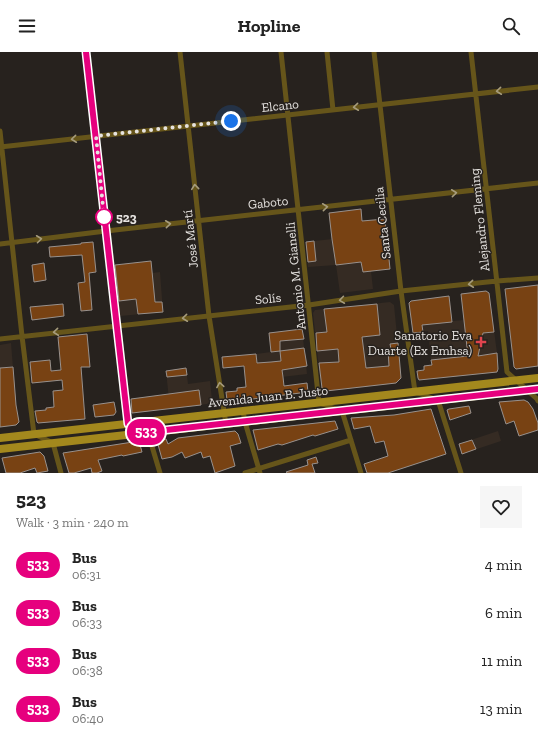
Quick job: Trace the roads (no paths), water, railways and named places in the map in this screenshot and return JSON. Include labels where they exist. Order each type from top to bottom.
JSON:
[{"type":"main road","name":"Avenida Juan B. Justo","points":[[0,438],[538,378]]},
{"type":"main road","name":"Avenida Juan B. Justo","points":[[0,449],[538,389]]},
{"type":"street","points":[[86,52],[128,424],[148,432],[160,473]]},
{"type":"street","name":"José Martí","points":[[180,52],[209,316],[226,424]]},
{"type":"street","name":"Antonio M. Gianelli","points":[[281,52],[319,403]]},
{"type":"street","points":[[327,52],[333,110]]},
{"type":"street","name":"Santa Cecilia","points":[[374,52],[401,291],[415,392]]},
{"type":"street","name":"Alejandro Fleming","points":[[471,52],[507,372],[528,390],[538,401]]},
{"type":"street","name":"Elcano","points":[[1,147],[538,87]]},
{"type":"street","points":[[0,131],[34,434],[53,443],[62,473]]},
{"type":"street","name":"Gaboto","points":[[0,244],[538,183]]},
{"type":"street","name":"Solís","points":[[0,339],[309,305],[401,291],[538,278]]},
{"type":"street","points":[[415,392],[438,400],[461,473]]},
{"type":"street","points":[[319,403],[342,411],[361,473]]},
{"type":"street","points":[[243,411],[260,471]]},
{"type":"street","points":[[245,473],[260,471],[351,440]]},
{"type":"place","name":"523","points":[[104,217]]},
{"type":"place","name":"Sanatorio Eva Duarte (Ex Emhsa)","points":[[481,342]]}]
